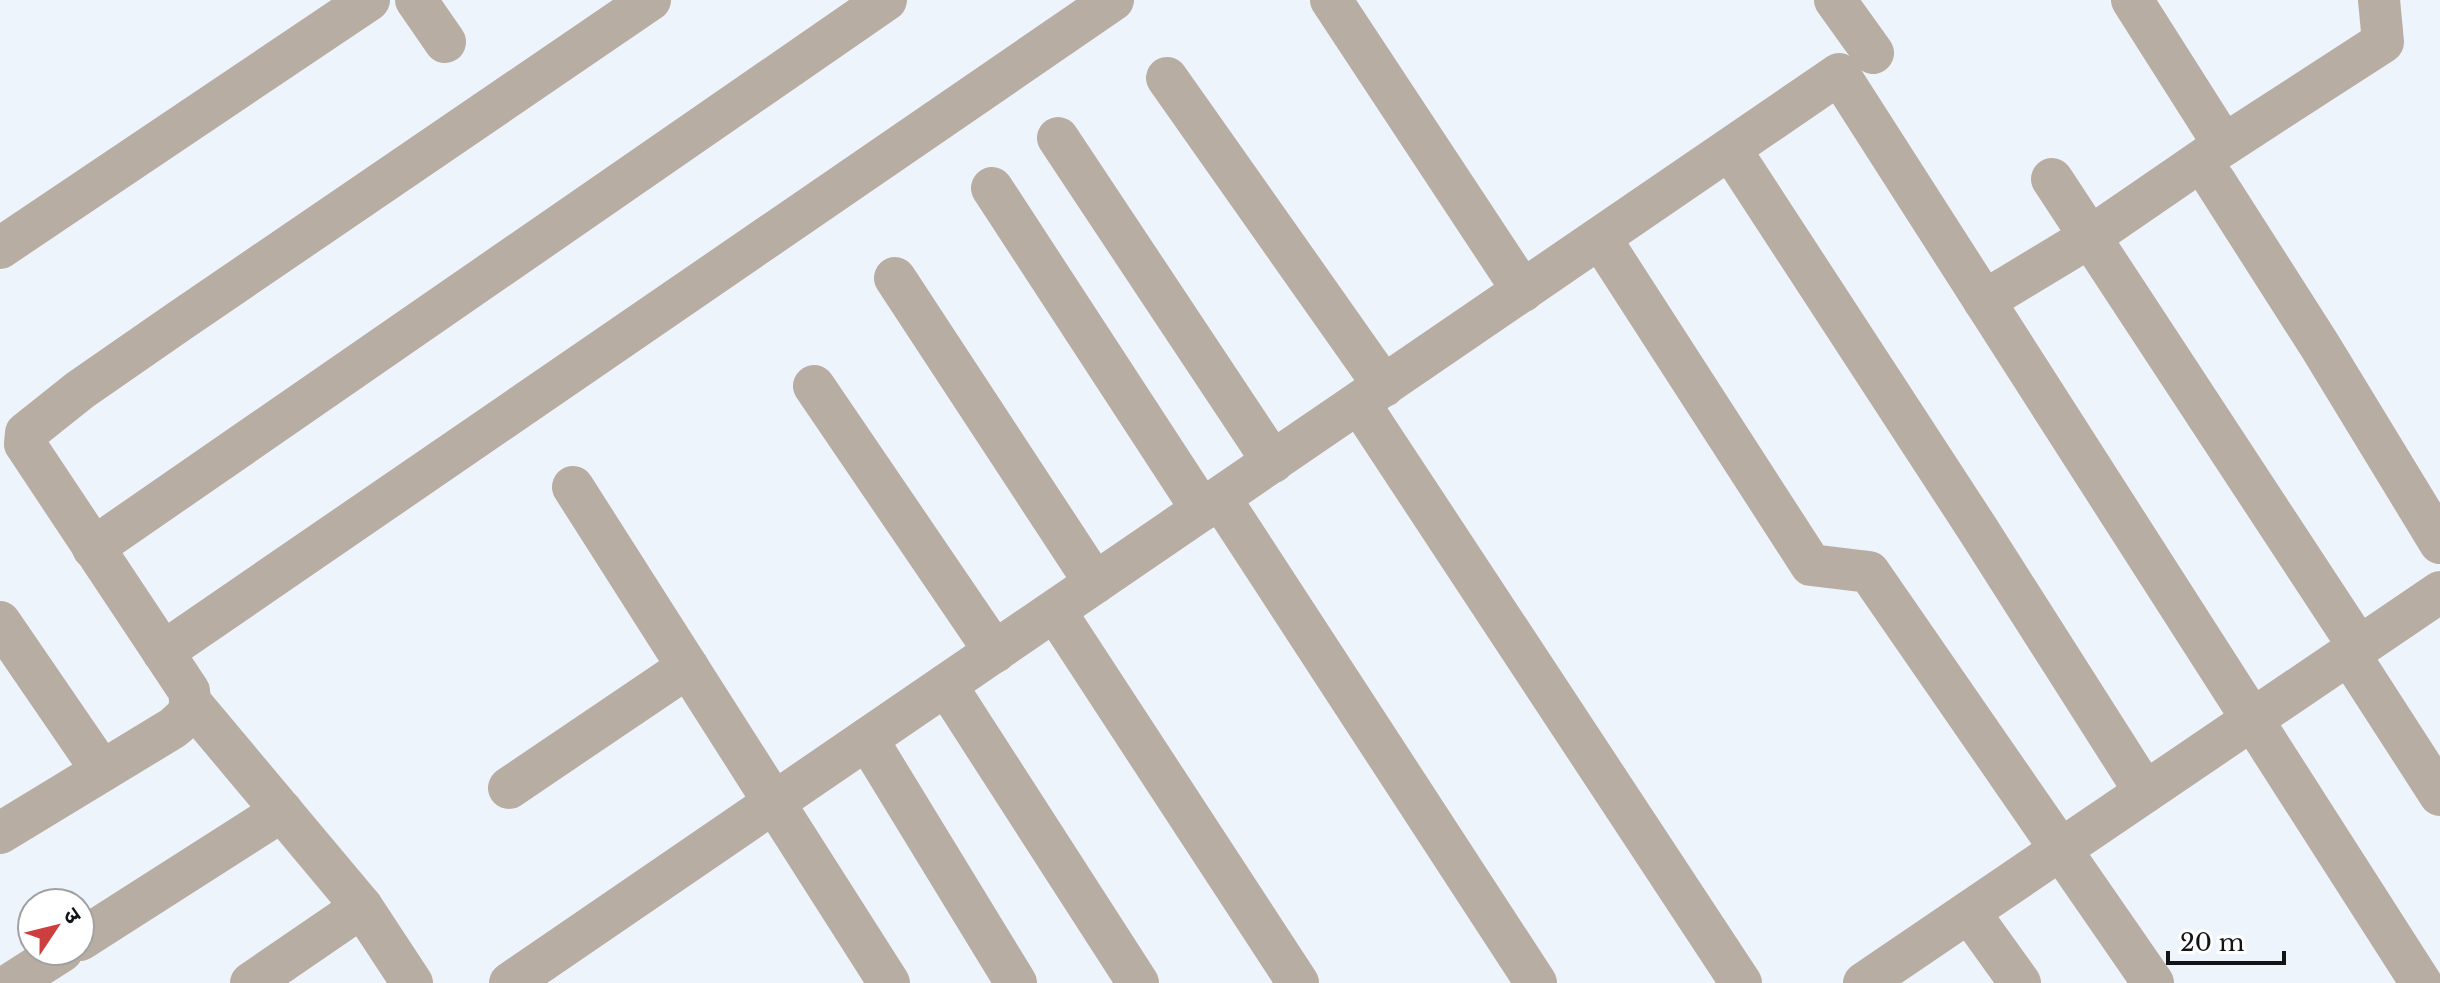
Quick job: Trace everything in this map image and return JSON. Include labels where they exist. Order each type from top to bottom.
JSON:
[{"type":"street","points":[[0,248],[369,0]]},
{"type":"street","points":[[416,0],[445,42]]},
{"type":"street","points":[[0,833],[173,728],[187,716],[191,703],[189,691],[25,444],[26,433],[166,331],[650,0]]},
{"type":"street","points":[[93,548],[886,0]]},
{"type":"street","points":[[163,652],[1113,0]]},
{"type":"street","points":[[1331,0],[1523,291]]},
{"type":"street","points":[[1835,0],[1873,53]]},
{"type":"street","points":[[2132,0],[2320,346],[2440,543]]},
{"type":"street","points":[[1984,301],[2219,162],[2383,42],[2379,0]]},
{"type":"street","points":[[510,983],[1839,74],[2421,983]]},
{"type":"street","points":[[1167,78],[1371,394],[1741,983]]},
{"type":"street","points":[[1058,138],[1273,462]]},
{"type":"street","points":[[1730,149],[2145,792]]},
{"type":"street","points":[[2052,179],[2354,650],[2440,795]]},
{"type":"street","points":[[992,188],[1536,983]]},
{"type":"street","points":[[1600,238],[1811,565],[1869,572],[2153,983]]},
{"type":"street","points":[[895,278],[1095,583]]},
{"type":"street","points":[[814,386],[995,652]]},
{"type":"street","points":[[573,487],[889,983]]},
{"type":"street","points":[[1870,981],[2440,592]]},
{"type":"street","points":[[1055,611],[1298,983]]},
{"type":"street","points":[[0,622],[102,771]]},
{"type":"street","points":[[509,788],[688,667]]},
{"type":"street","points":[[946,685],[1138,983]]},
{"type":"street","points":[[191,703],[362,907],[412,983]]},
{"type":"street","points":[[867,739],[1016,983]]},
{"type":"street","points":[[96,930],[282,811]]},
{"type":"street","points":[[251,983],[362,907]]},
{"type":"street","points":[[1969,912],[2020,983]]},
{"type":"street","points":[[12,983],[37,967]]}]
